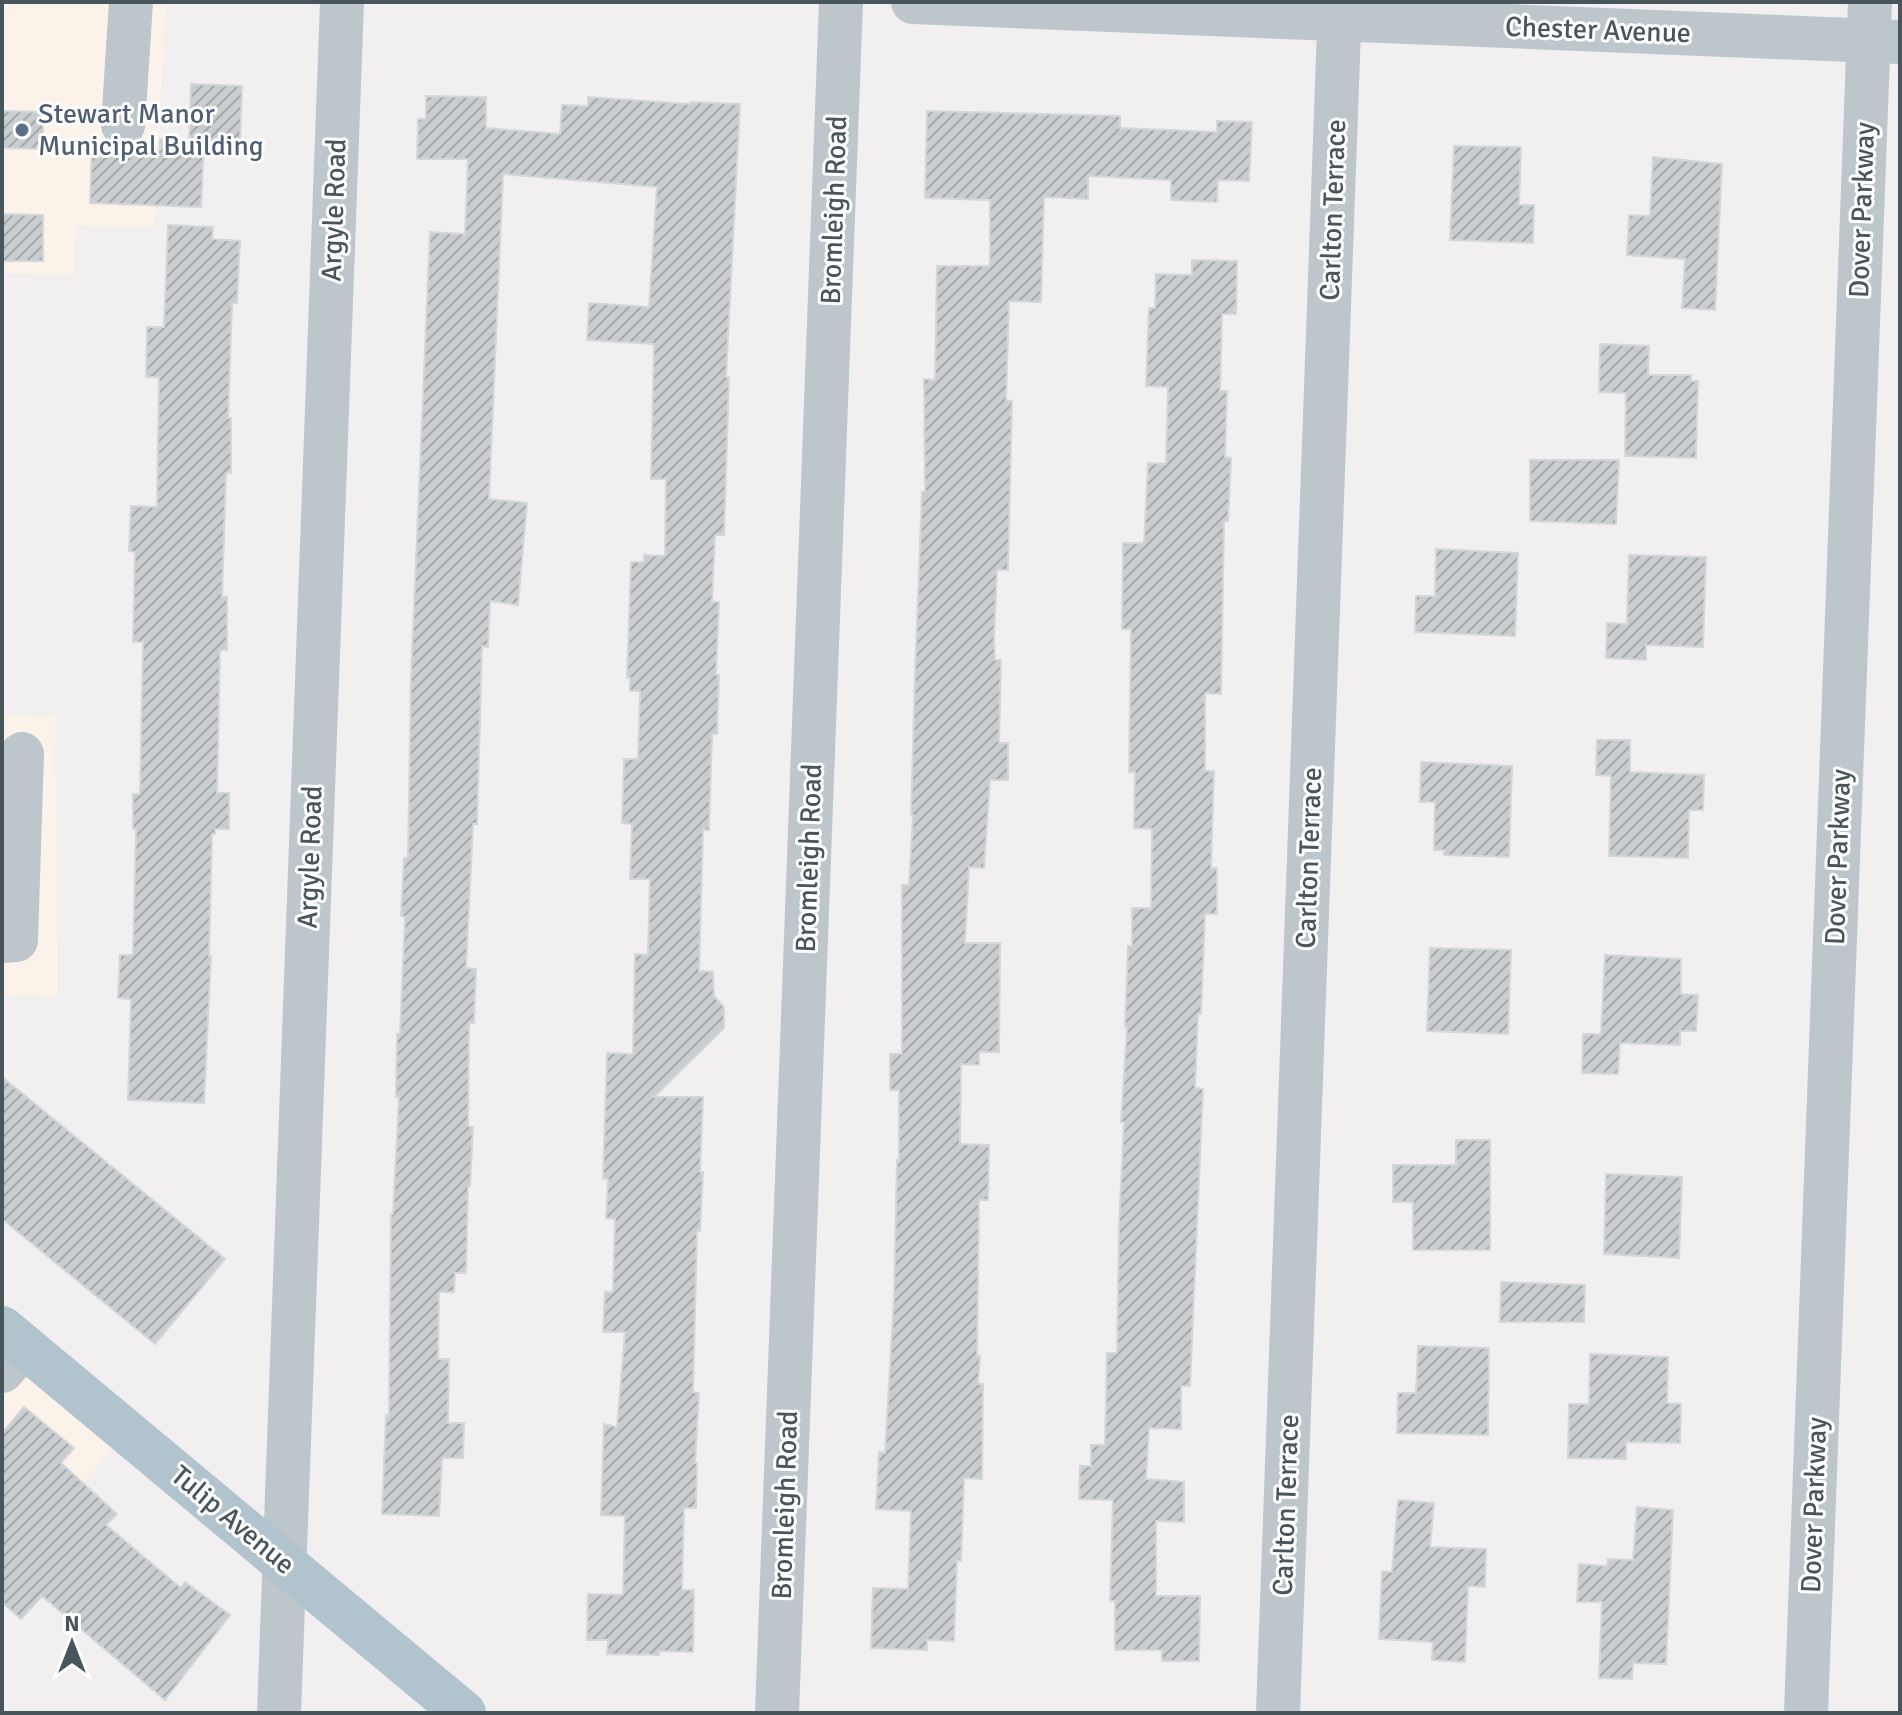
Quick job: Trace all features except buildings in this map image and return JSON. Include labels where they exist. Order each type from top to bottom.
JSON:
[{"type":"main road","name":"Tulip Avenue","points":[[9,1348],[284,1563],[464,1713]]},
{"type":"street","points":[[123,125],[131,2]]},
{"type":"street","name":"Argyle Road","points":[[279,1713],[342,2]]},
{"type":"street","name":"Bromleigh Road","points":[[777,1713],[841,2]]},
{"type":"street","name":"Chester Avenue","points":[[913,2],[1339,10],[1879,28]]},
{"type":"street","name":"Carlton Terrace","points":[[1278,1713],[1339,10]]},
{"type":"street","name":"Dover Parkway","points":[[1806,1713],[1879,28]]},
{"type":"street","points":[[2,941],[16,940],[22,754]]},
{"type":"shaded area","points":[[2,2],[166,2],[154,227],[75,225],[74,274],[2,273]]},
{"type":"shaded area","points":[[2,715],[55,716],[58,997],[2,995]]},
{"type":"shaded area","points":[[2,1311],[133,1422],[49,1524],[2,1547]]},
{"type":"place","name":"Stewart Manor Municipal Building","points":[[22,130]]}]
